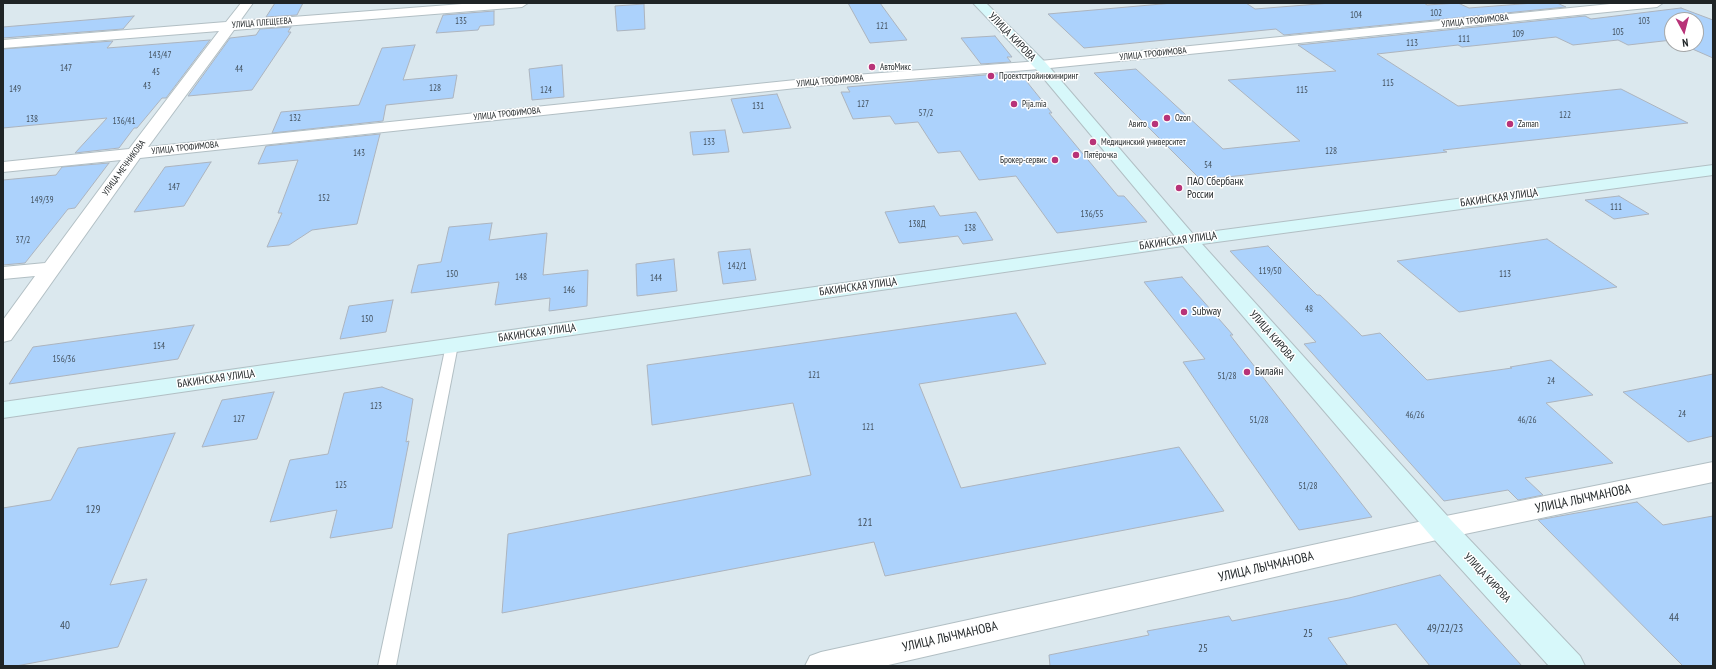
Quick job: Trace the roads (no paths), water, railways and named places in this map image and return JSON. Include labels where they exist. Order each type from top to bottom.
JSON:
[{"type":"main road","name":"УЛИЦА КИРОВА","points":[[979,3],[1040,65],[1188,240],[1441,528],[1569,666]]},
{"type":"main road","name":"БАКИНСКАЯ УЛИЦА","points":[[3,410],[1188,240],[1713,170]]},
{"type":"street","name":"УЛИЦА МЕЧНИКОВА","points":[[3,335],[134,154],[247,3]]},
{"type":"street","name":"УЛИЦА ПЛЕЩЕЕВА","points":[[3,44],[522,3]]},
{"type":"street","name":"УЛИЦА ТРОФИМОВА","points":[[3,167],[815,82],[1040,65],[1657,3]]},
{"type":"street","points":[[3,273],[52,268]]},
{"type":"street","name":"УЛИЦА ЛЫЧМАНОВА","points":[[821,666],[1441,528],[1713,472]]},
{"type":"lane","points":[[387,666],[452,345]]},
{"type":"place","name":"АвтоМикс","points":[[872,67]]},
{"type":"place","name":"Проектстройинжиниринг","points":[[991,76]]},
{"type":"place","name":"Pija.mia","points":[[1014,104]]},
{"type":"place","name":"Ozon","points":[[1167,118]]},
{"type":"place","name":"Авито","points":[[1155,124]]},
{"type":"place","name":"Zaman","points":[[1510,124]]},
{"type":"place","name":"Медицинский университет","points":[[1093,142]]},
{"type":"place","name":"Пятёрочка","points":[[1076,155]]},
{"type":"place","name":"Брокер-сервис","points":[[1055,160]]},
{"type":"place","name":"ПАО Сбербанк России","points":[[1179,188]]},
{"type":"place","name":"Subway","points":[[1184,312]]},
{"type":"place","name":"Билайн","points":[[1247,372]]}]
